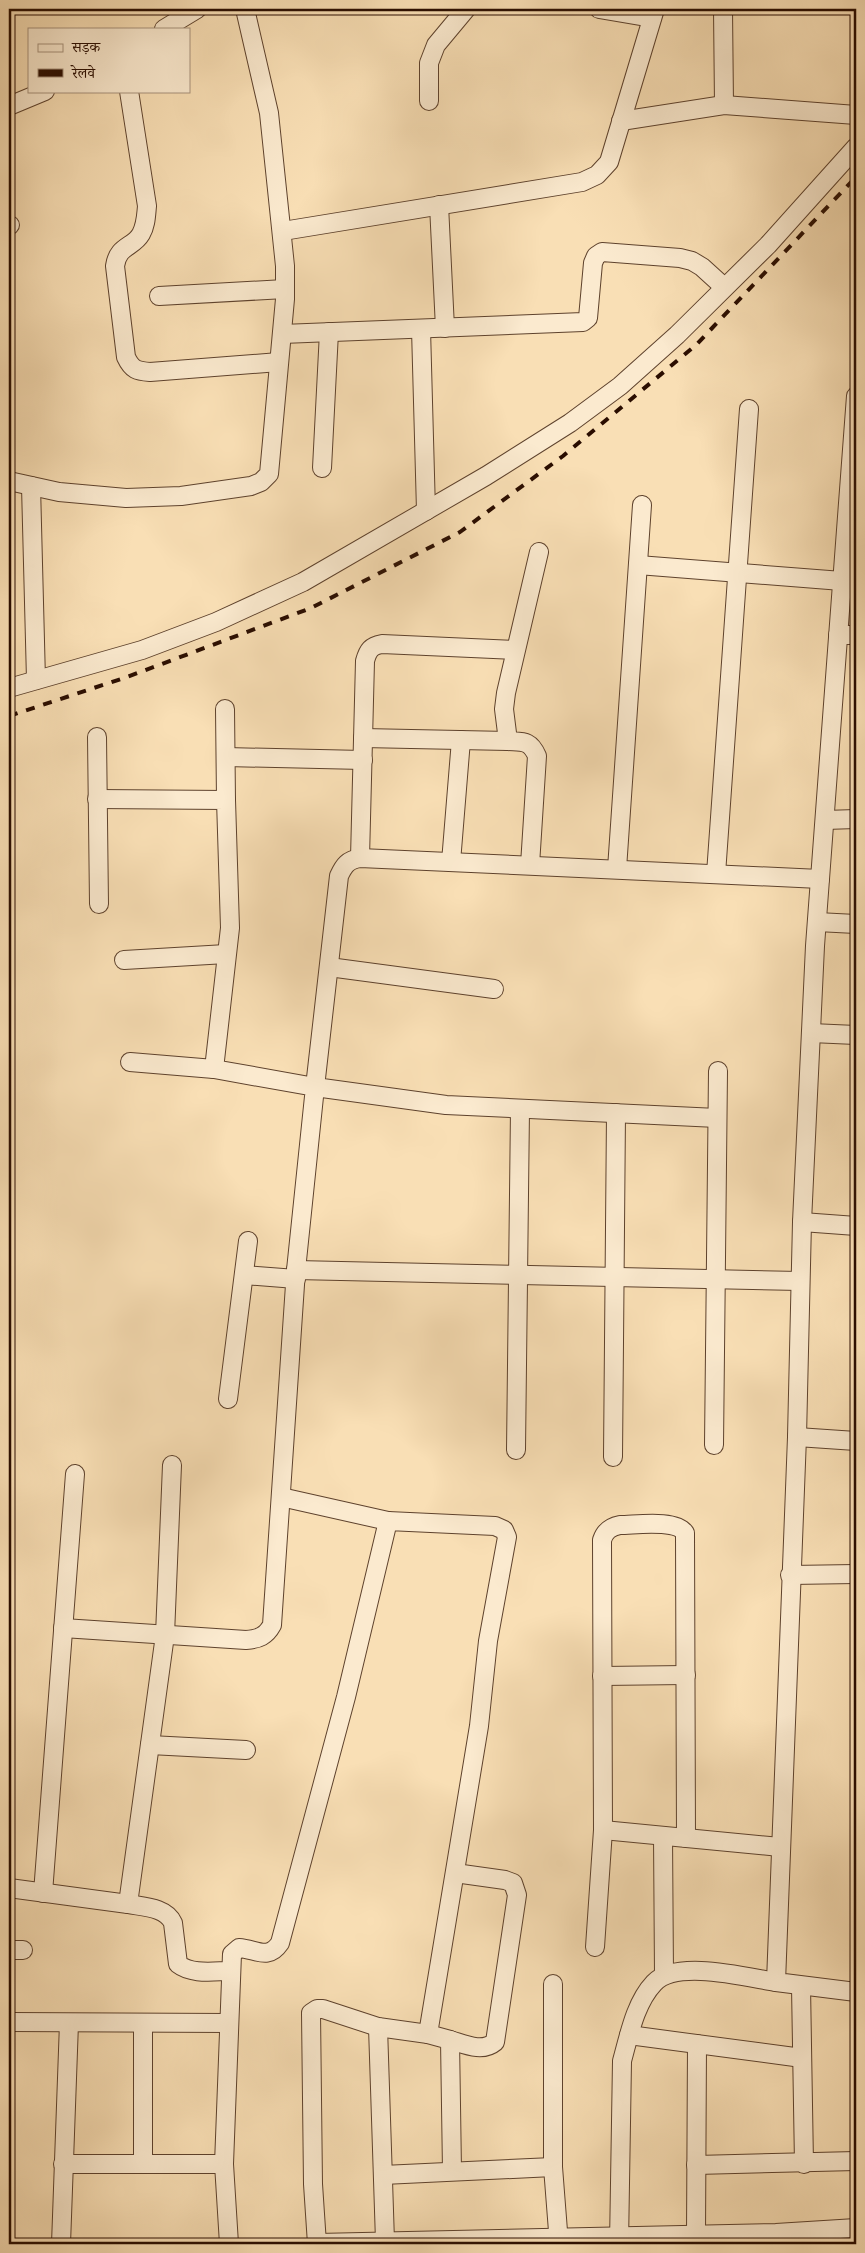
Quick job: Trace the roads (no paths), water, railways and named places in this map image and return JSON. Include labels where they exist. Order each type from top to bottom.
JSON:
[{"type":"street","points":[[166,28],[197,9]]},
{"type":"street","points":[[9,481],[59,492],[152,498],[242,487],[261,482],[269,474],[285,289],[283,231],[265,88],[245,9]]},
{"type":"street","points":[[429,101],[429,63],[436,45],[466,9]]},
{"type":"street","points":[[283,231],[582,182],[597,175],[609,162],[653,14],[600,9]]},
{"type":"street","points":[[724,9],[724,105]]},
{"type":"street","points":[[9,106],[44,92]]},
{"type":"street","points":[[129,92],[147,206],[146,220],[141,235],[120,251],[116,257],[115,266],[126,357],[130,366],[136,371],[150,372],[279,362]]},
{"type":"street","points":[[621,121],[724,105],[856,115]]},
{"type":"street","points":[[9,688],[142,650],[216,622],[303,582],[486,476],[570,423],[620,386],[677,334],[768,245],[856,147]]},
{"type":"street","points":[[439,205],[445,328]]},
{"type":"street","points":[[282,334],[583,322],[588,318],[593,262],[596,256],[602,252],[671,257],[692,261],[724,287]]},
{"type":"street","points":[[159,296],[285,289]]},
{"type":"street","points":[[421,329],[426,511]]},
{"type":"street","points":[[322,468],[330,332]]},
{"type":"street","points":[[776,1982],[802,1222],[811,1033],[817,922],[842,581],[851,540],[856,396]]},
{"type":"street","points":[[716,874],[749,409]]},
{"type":"street","points":[[31,486],[36,680]]},
{"type":"street","points":[[617,869],[642,505]]},
{"type":"street","points":[[508,741],[504,709],[515,650],[539,552]]},
{"type":"street","points":[[638,565],[842,581]]},
{"type":"street","points":[[838,635],[856,635]]},
{"type":"street","points":[[360,858],[365,661],[368,652],[373,646],[382,644],[515,650]]},
{"type":"street","points":[[214,1069],[230,928],[225,709]]},
{"type":"street","points":[[97,737],[99,904]]},
{"type":"street","points":[[364,738],[508,741],[526,742],[533,747],[536,756],[530,865]]},
{"type":"street","points":[[451,862],[460,740]]},
{"type":"street","points":[[226,757],[363,760]]},
{"type":"street","points":[[97,799],[226,800]]},
{"type":"street","points":[[825,820],[856,819]]},
{"type":"street","points":[[63,1628],[257,1640],[267,1634],[272,1625],[296,1274],[339,876],[343,866],[350,860],[360,858],[820,879]]},
{"type":"street","points":[[817,922],[856,924]]},
{"type":"street","points":[[124,960],[226,954]]},
{"type":"street","points":[[329,967],[494,989]]},
{"type":"street","points":[[811,1033],[856,1035]]},
{"type":"street","points":[[130,1062],[214,1069],[315,1088],[446,1105],[717,1118]]},
{"type":"street","points":[[714,1445],[718,1071]]},
{"type":"street","points":[[516,1450],[520,1108]]},
{"type":"street","points":[[613,1457],[616,1113]]},
{"type":"street","points":[[802,1222],[856,1226]]},
{"type":"street","points":[[228,1399],[248,1241]]},
{"type":"street","points":[[244,1274],[518,1275],[800,1281]]},
{"type":"street","points":[[796,1437],[856,1441]]},
{"type":"street","points":[[128,1904],[165,1635],[172,1465]]},
{"type":"street","points":[[43,1893],[75,1474]]},
{"type":"street","points":[[281,1496],[388,1521],[495,1526],[504,1530],[507,1537],[490,1632],[479,1726],[428,2034]]},
{"type":"street","points":[[229,2244],[224,2164],[232,1954],[239,1948],[267,1954],[276,1950],[280,1943],[348,1688],[388,1521]]},
{"type":"street","points":[[595,1947],[603,1830],[602,1540],[604,1533],[612,1527],[620,1525],[672,1525],[682,1528],[685,1533],[686,1838]]},
{"type":"street","points":[[790,1575],[856,1574]]},
{"type":"street","points":[[602,1676],[686,1675]]},
{"type":"street","points":[[150,1745],[246,1750]]},
{"type":"street","points":[[603,1830],[780,1847]]},
{"type":"street","points":[[663,1836],[664,1975]]},
{"type":"street","points":[[455,1873],[505,1880],[513,1884],[517,1895],[495,2042],[481,2048],[428,2034],[378,2027],[323,2009],[317,2009],[312,2014],[313,2184],[317,2244],[385,2241],[619,2240],[696,2234],[776,2239],[856,2228]]},
{"type":"street","points":[[9,1888],[128,1904],[162,1911],[173,1922],[178,1964],[184,1969],[193,1971],[231,1971]]},
{"type":"street","points":[[619,2240],[622,2061],[629,2034],[642,2002],[653,1984],[664,1975],[692,1970],[856,1992]]},
{"type":"street","points":[[552,1984],[553,2167],[558,2240]]},
{"type":"street","points":[[801,1986],[804,2164]]},
{"type":"street","points":[[9,2022],[228,2023]]},
{"type":"street","points":[[60,2244],[69,2023]]},
{"type":"street","points":[[143,2024],[143,2164]]},
{"type":"street","points":[[378,2027],[385,2241]]},
{"type":"street","points":[[629,2034],[802,2058]]},
{"type":"street","points":[[450,2040],[452,2171]]},
{"type":"street","points":[[696,2234],[697,2044]]},
{"type":"street","points":[[696,2165],[804,2164],[856,2161]]},
{"type":"street","points":[[64,2164],[224,2164]]},
{"type":"street","points":[[383,2174],[553,2167]]},
{"type":"railway","points":[[9,716],[127,677],[311,608],[460,532],[563,456],[696,345],[856,177]]}]
